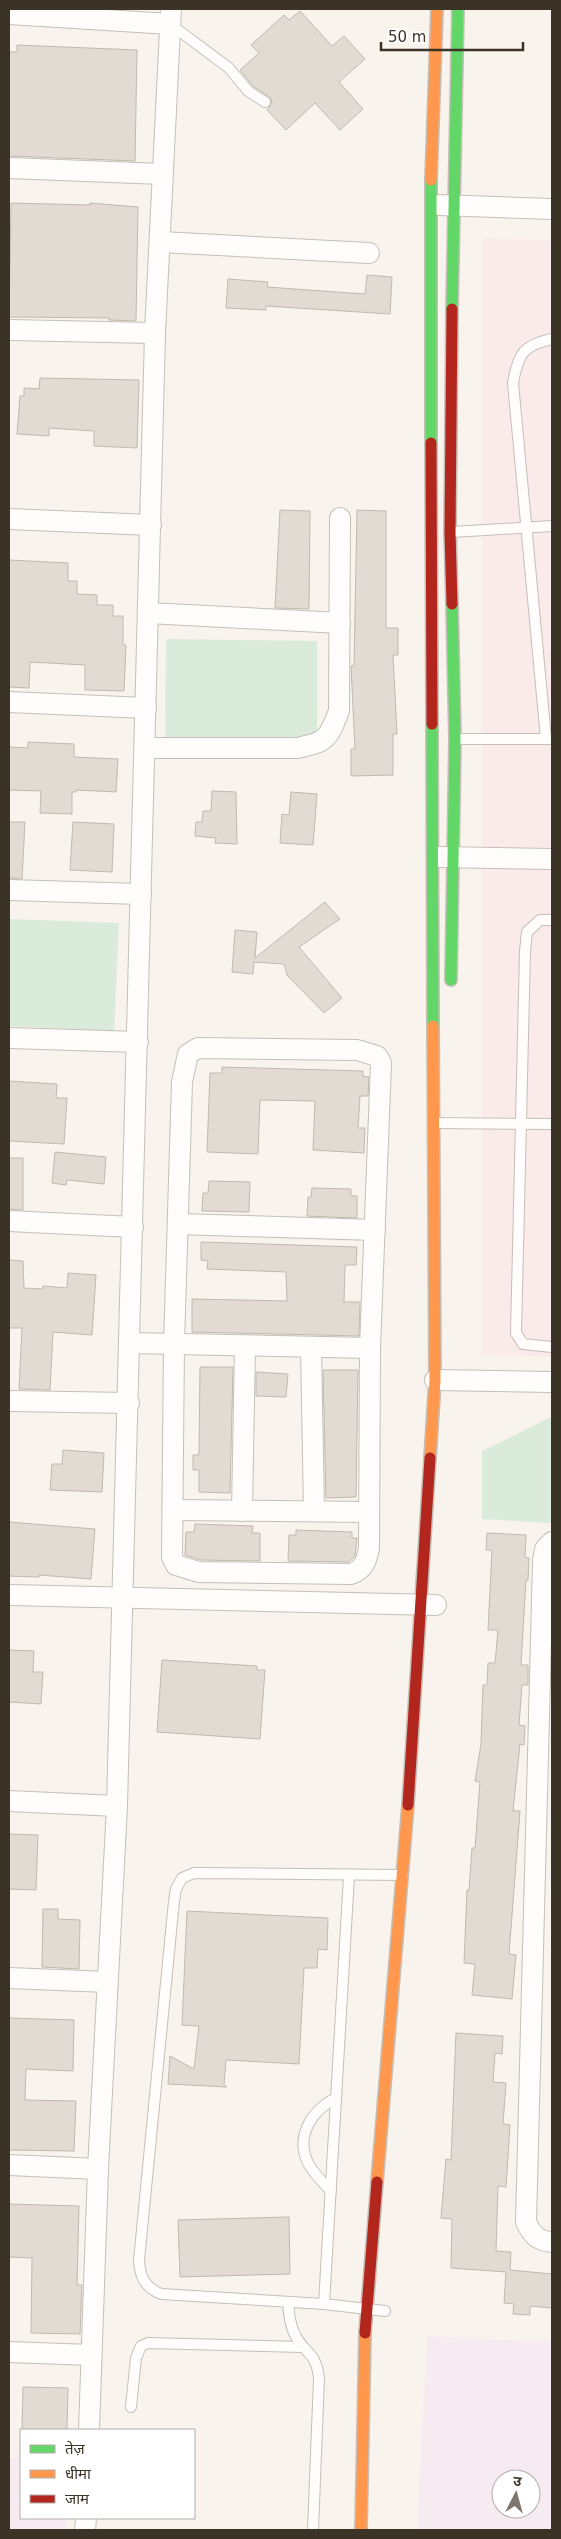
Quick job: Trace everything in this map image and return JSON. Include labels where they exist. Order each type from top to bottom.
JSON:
[{"type":"street","points":[[361,2530],[366,2309],[403,1875],[432,1605],[446,1381],[433,1123],[430,205],[436,9]]},
{"type":"street","points":[[451,995],[454,739],[450,532],[452,206],[458,9]]},
{"type":"street","points":[[9,14],[170,16],[162,174],[161,242],[155,333],[124,1598],[117,1806],[98,2169],[89,2429]]},
{"type":"street","points":[[9,168],[162,174]]},
{"type":"street","points":[[430,205],[552,208]]},
{"type":"street","points":[[161,242],[369,253]]},
{"type":"street","points":[[9,330],[155,333]]},
{"type":"street","points":[[145,748],[298,748],[320,743],[331,731],[339,711],[340,518]]},
{"type":"street","points":[[9,519],[151,525]]},
{"type":"street","points":[[148,613],[340,623]]},
{"type":"street","points":[[9,702],[146,708]]},
{"type":"street","points":[[432,857],[552,858]]},
{"type":"street","points":[[9,890],[142,894]]},
{"type":"street","points":[[9,1038],[138,1042]]},
{"type":"street","points":[[198,1048],[357,1050],[377,1056],[381,1063],[370,1348],[368,1512],[366,1561],[361,1570],[351,1574],[199,1572],[186,1570],[176,1565],[172,1557],[172,1510],[178,1224],[182,1082],[188,1054],[198,1048]]},
{"type":"street","points":[[9,1221],[133,1227]]},
{"type":"street","points":[[178,1224],[375,1230]]},
{"type":"street","points":[[130,1343],[370,1348]]},
{"type":"street","points":[[242,1511],[245,1346]]},
{"type":"street","points":[[312,1347],[314,1511]]},
{"type":"street","points":[[446,1381],[552,1382]]},
{"type":"street","points":[[9,1401],[129,1403]]},
{"type":"street","points":[[172,1510],[368,1512]]},
{"type":"street","points":[[552,1542],[545,1549],[543,1561],[546,1692],[526,2222],[531,2234],[543,2241],[552,2242]]},
{"type":"street","points":[[9,1595],[432,1605]]},
{"type":"street","points":[[9,1801],[117,1806]]},
{"type":"street","points":[[9,1978],[107,1982]]},
{"type":"street","points":[[9,2165],[98,2169]]},
{"type":"street","points":[[9,2352],[91,2355]]},
{"type":"lane","points":[[170,16],[229,68],[248,91],[265,102]]},
{"type":"lane","points":[[432,740],[549,739],[526,527],[513,383],[516,364],[521,354],[535,342],[552,339]]},
{"type":"lane","points":[[431,533],[552,526]]},
{"type":"lane","points":[[552,920],[540,920],[527,932],[516,1333],[523,1344],[552,1348]]},
{"type":"lane","points":[[433,1123],[552,1124]]},
{"type":"lane","points":[[385,2311],[324,2304],[161,2294],[144,2283],[140,2273],[139,2260],[174,1901],[176,1889],[182,1878],[194,1874],[416,1875]]},
{"type":"lane","points":[[324,2304],[349,1876]]},
{"type":"lane","points":[[331,2191],[308,2162],[305,2154],[306,2137],[311,2117],[326,2103],[336,2098]]},
{"type":"lane","points":[[288,2302],[291,2326],[303,2347],[312,2354],[319,2378],[313,2530]]},
{"type":"lane","points":[[131,2407],[136,2358],[140,2346],[148,2343],[303,2347]]},
{"type":"shaded area","points":[[482,238],[552,241],[552,1357],[482,1354]]},
{"type":"shaded area","points":[[427,2336],[552,2342],[552,2530],[417,2530]]},
{"type":"shaded area","points":[[9,2458],[20,2458],[20,2519],[66,2519],[66,2530],[9,2530]]},
{"type":"green space","points":[[166,639],[317,641],[317,749],[165,747]]},
{"type":"green space","points":[[9,919],[119,923],[114,1031],[9,1026]]},
{"type":"green space","points":[[552,1418],[552,1523],[482,1519],[482,1451]]},
{"type":"building","points":[[300,11],[332,46],[344,36],[365,59],[339,82],[363,109],[340,130],[315,103],[286,130],[267,110],[272,103],[271,98],[253,86],[240,70],[259,53],[251,45],[284,15],[289,20]]},
{"type":"building","points":[[17,45],[137,50],[135,161],[9,156],[9,52],[17,52]]},
{"type":"building","points":[[11,203],[90,205],[90,203],[138,207],[136,321],[109,320],[109,318],[9,317]]},
{"type":"building","points":[[367,275],[392,277],[390,314],[266,306],[266,310],[226,308],[228,279],[268,282],[267,287],[365,294]]},
{"type":"building","points":[[40,378],[139,380],[137,448],[94,446],[94,431],[49,428],[49,436],[17,434],[20,396],[24,396],[24,388],[39,389]]},
{"type":"building","points":[[280,510],[310,511],[309,609],[275,608]]},
{"type":"building","points":[[357,510],[386,511],[386,628],[398,628],[398,655],[393,655],[397,734],[393,734],[393,775],[351,776],[351,749],[355,749],[351,666],[354,666]]},
{"type":"building","points":[[9,560],[68,563],[68,581],[77,581],[77,594],[97,595],[97,605],[113,605],[113,616],[123,616],[123,645],[126,645],[124,691],[85,690],[85,665],[30,662],[29,688],[9,687]]},
{"type":"building","points":[[28,742],[74,744],[74,757],[118,759],[116,792],[76,790],[76,792],[72,792],[72,814],[40,813],[41,791],[9,790],[9,747],[28,748]]},
{"type":"building","points":[[212,791],[236,792],[237,844],[215,843],[216,838],[195,836],[196,822],[202,822],[203,811],[211,811]]},
{"type":"building","points":[[291,792],[317,794],[313,845],[280,843],[282,814],[289,815]]},
{"type":"building","points":[[9,822],[25,822],[22,879],[9,878]]},
{"type":"building","points":[[73,822],[114,824],[112,872],[70,870]]},
{"type":"building","points":[[325,902],[340,919],[299,947],[342,998],[324,1013],[287,975],[284,964],[254,962],[253,974],[232,972],[235,930],[257,932],[255,958]]},
{"type":"building","points":[[222,1067],[363,1071],[363,1076],[369,1077],[368,1096],[360,1096],[358,1128],[365,1128],[364,1153],[313,1150],[315,1101],[260,1100],[258,1154],[207,1152],[210,1073],[222,1073]]},
{"type":"building","points":[[9,1081],[57,1084],[56,1098],[67,1098],[64,1144],[9,1141]]},
{"type":"building","points":[[55,1152],[106,1157],[104,1184],[67,1180],[66,1185],[52,1183]]},
{"type":"building","points":[[9,1158],[23,1158],[23,1210],[9,1209]]},
{"type":"building","points":[[209,1181],[250,1182],[249,1212],[202,1211],[203,1193],[208,1193]]},
{"type":"building","points":[[312,1188],[351,1189],[351,1196],[357,1196],[357,1218],[307,1216],[308,1197],[311,1197]]},
{"type":"building","points":[[201,1242],[357,1247],[356,1265],[345,1265],[344,1302],[360,1302],[359,1336],[192,1332],[192,1299],[287,1301],[286,1272],[207,1269],[208,1261],[201,1260]]},
{"type":"building","points":[[9,1260],[23,1261],[24,1288],[42,1289],[43,1286],[67,1288],[68,1273],[96,1275],[92,1335],[53,1332],[50,1390],[19,1389],[22,1328],[9,1328]]},
{"type":"building","points":[[200,1367],[233,1367],[230,1493],[199,1492],[199,1470],[193,1470],[193,1455],[199,1455]]},
{"type":"building","points":[[323,1370],[358,1370],[356,1497],[326,1498]]},
{"type":"building","points":[[256,1372],[288,1374],[286,1397],[256,1396]]},
{"type":"building","points":[[63,1450],[104,1453],[102,1492],[50,1490],[52,1464],[62,1464]]},
{"type":"building","points":[[9,1522],[95,1529],[91,1579],[39,1575],[39,1577],[9,1576]]},
{"type":"building","points":[[195,1524],[253,1526],[252,1533],[260,1533],[260,1561],[201,1560],[185,1555],[186,1532],[194,1532]]},
{"type":"building","points":[[296,1530],[352,1532],[352,1538],[357,1538],[355,1556],[349,1562],[288,1561],[289,1535],[296,1535]]},
{"type":"building","points":[[487,1533],[526,1535],[525,1557],[529,1558],[521,1665],[528,1665],[528,1685],[522,1685],[519,1725],[525,1726],[524,1745],[520,1744],[513,1811],[520,1811],[509,1954],[516,1955],[512,1999],[472,1995],[475,1964],[464,1963],[467,1890],[469,1890],[472,1848],[475,1848],[480,1782],[475,1781],[481,1744],[483,1685],[487,1685],[488,1663],[495,1663],[498,1630],[488,1630],[492,1550],[486,1550]]},
{"type":"building","points":[[9,1650],[34,1651],[33,1672],[43,1672],[41,1704],[9,1702]]},
{"type":"building","points":[[162,1660],[257,1666],[257,1670],[265,1670],[260,1739],[157,1732]]},
{"type":"building","points":[[9,1834],[38,1835],[36,1890],[9,1889]]},
{"type":"building","points":[[43,1909],[58,1909],[58,1919],[80,1920],[79,1969],[42,1967]]},
{"type":"building","points":[[187,1911],[328,1918],[327,1950],[318,1949],[317,1968],[304,1968],[299,2064],[226,2060],[224,2085],[227,2087],[168,2084],[170,2056],[194,2069],[199,2026],[182,2025]]},
{"type":"building","points":[[9,2018],[74,2020],[73,2071],[26,2069],[25,2100],[76,2101],[74,2151],[9,2150]]},
{"type":"building","points":[[456,2033],[503,2036],[502,2054],[495,2053],[493,2082],[506,2083],[503,2124],[510,2125],[506,2187],[498,2186],[496,2251],[511,2252],[510,2270],[552,2274],[552,2308],[530,2306],[530,2315],[513,2314],[514,2304],[504,2303],[506,2272],[451,2268],[452,2219],[441,2218],[446,2159],[451,2160]]},
{"type":"building","points":[[9,2204],[79,2206],[77,2285],[82,2285],[80,2334],[31,2333],[32,2258],[9,2257]]},
{"type":"building","points":[[289,2217],[290,2274],[180,2277],[178,2220]]},
{"type":"building","points":[[23,2387],[68,2388],[67,2429],[22,2429]]},
{"type":"traffic: fast","points":[[452,309],[458,9]]},
{"type":"traffic: fast","points":[[431,180],[431,443]]},
{"type":"traffic: fast","points":[[451,980],[455,739],[452,604]]},
{"type":"traffic: fast","points":[[432,724],[433,1026]]},
{"type":"traffic: slow","points":[[431,180],[437,9]]},
{"type":"traffic: slow","points":[[430,1458],[435,1380],[433,1026]]},
{"type":"traffic: slow","points":[[377,2182],[408,1805]]},
{"type":"traffic: slow","points":[[361,2530],[365,2333]]},
{"type":"traffic: jam","points":[[452,309],[450,532],[452,604]]},
{"type":"traffic: jam","points":[[431,443],[432,724]]},
{"type":"traffic: jam","points":[[408,1805],[430,1458]]},
{"type":"traffic: jam","points":[[365,2333],[377,2182]]}]
